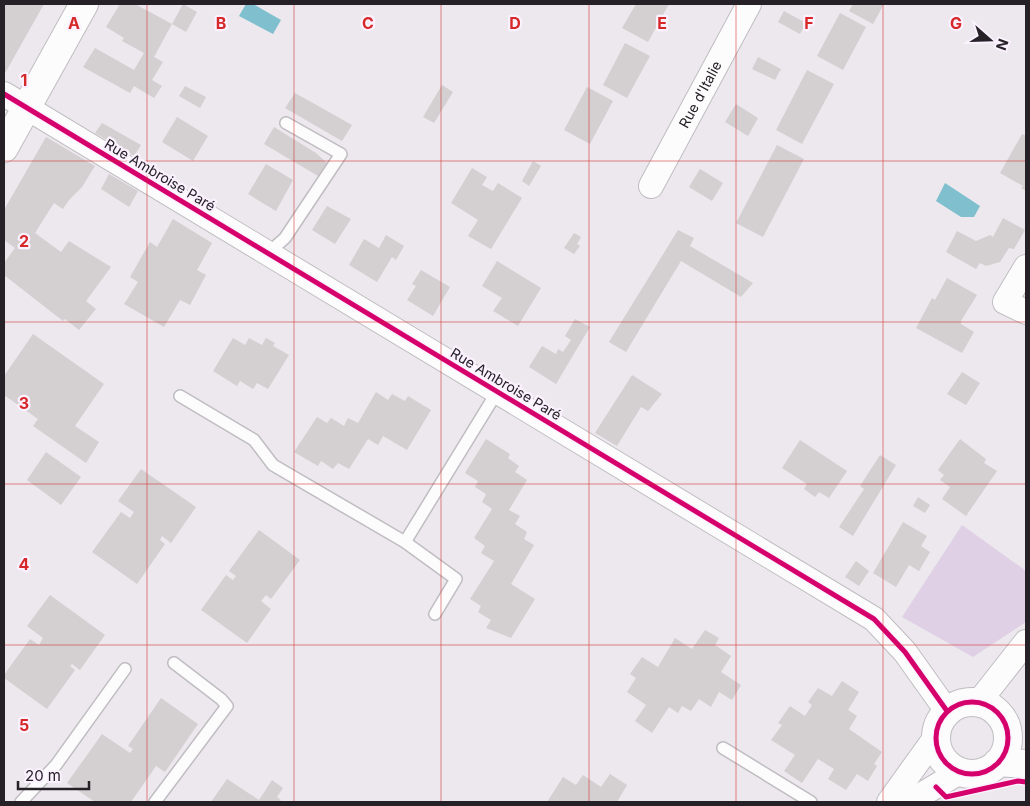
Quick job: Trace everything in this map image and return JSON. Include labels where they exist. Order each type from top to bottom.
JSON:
[{"type":"street","points":[[4,148],[15,100],[84,4]]},
{"type":"street","name":"Rue d'Italie","points":[[651,186],[749,4]]},
{"type":"street","name":"Rue Ambroise Paré","points":[[15,100],[874,619],[905,652],[947,711]]},
{"type":"street","points":[[1026,267],[1005,302],[1026,312]]},
{"type":"street","points":[[978,703],[1026,642]]},
{"type":"street","points":[[978,703],[993,709],[1016,730],[998,762],[983,772],[970,774],[960,772],[949,766],[939,753],[936,738],[938,725],[947,711],[960,704],[978,703]]},
{"type":"street","points":[[889,802],[936,738]]},
{"type":"street","points":[[998,762],[1026,764]]},
{"type":"street","points":[[909,802],[960,772]]},
{"type":"lane","points":[[267,254],[285,238],[340,154],[286,122]]},
{"type":"lane","points":[[405,542],[498,392]]},
{"type":"lane","points":[[180,396],[254,440],[273,465],[405,542],[456,579],[435,614]]},
{"type":"lane","points":[[155,802],[226,706],[221,699],[174,663]]},
{"type":"lane","points":[[21,802],[56,766],[125,669]]},
{"type":"lane","points":[[722,748],[811,802]]},
{"type":"shaded area","points":[[962,525],[1026,571],[1026,622],[973,657],[902,617]]},
{"type":"water","points":[[246,4],[253,4],[281,20],[273,34],[239,16]]},
{"type":"water","points":[[945,183],[980,206],[974,217],[961,217],[936,201]]},
{"type":"building","points":[[4,4],[44,4],[4,75]]},
{"type":"building","points":[[120,4],[135,4],[172,24],[154,57],[163,62],[152,80],[162,86],[154,98],[134,86],[130,93],[83,67],[95,48],[134,70],[144,53],[122,41],[124,38],[106,27]]},
{"type":"building","points":[[183,4],[197,12],[186,32],[172,24]]},
{"type":"building","points":[[636,4],[669,4],[648,42],[622,28]]},
{"type":"building","points":[[853,4],[884,4],[873,24],[849,11]]},
{"type":"building","points":[[784,11],[806,23],[800,34],[778,22]]},
{"type":"building","points":[[840,13],[866,27],[843,70],[817,56]]},
{"type":"building","points":[[625,43],[650,56],[627,98],[603,85]]},
{"type":"building","points":[[758,57],[781,69],[775,80],[752,69]]},
{"type":"building","points":[[807,70],[834,84],[802,144],[776,130]]},
{"type":"building","points":[[442,85],[453,92],[434,123],[423,117]]},
{"type":"building","points":[[185,86],[206,97],[200,108],[179,96]]},
{"type":"building","points":[[587,87],[613,101],[590,144],[564,130]]},
{"type":"building","points":[[295,93],[352,125],[342,141],[285,108]]},
{"type":"building","points":[[736,104],[758,118],[748,136],[725,122]]},
{"type":"building","points":[[177,117],[208,136],[193,161],[162,142]]},
{"type":"building","points":[[102,123],[141,145],[134,156],[95,133]]},
{"type":"building","points":[[274,127],[316,153],[327,163],[318,176],[264,144]]},
{"type":"building","points":[[1022,134],[1026,136],[1026,191],[1021,188],[1023,186],[1000,173]]},
{"type":"building","points":[[46,137],[95,166],[82,187],[63,209],[54,203],[35,233],[61,252],[69,241],[111,267],[86,301],[96,309],[79,330],[65,319],[63,321],[4,275],[4,263],[15,248],[4,240],[4,210]]},
{"type":"building","points":[[777,145],[804,159],[763,237],[736,223]]},
{"type":"building","points":[[533,161],[541,166],[529,186],[522,181]]},
{"type":"building","points":[[266,164],[293,180],[276,211],[248,194]]},
{"type":"building","points":[[472,168],[487,177],[482,185],[493,191],[498,183],[522,198],[491,249],[468,236],[478,220],[451,203]]},
{"type":"building","points":[[700,169],[723,183],[712,201],[689,187]]},
{"type":"building","points":[[109,174],[138,191],[129,207],[101,189]]},
{"type":"building","points":[[327,206],[351,219],[335,244],[312,230]]},
{"type":"building","points":[[1003,218],[1025,230],[1014,249],[1009,248],[1000,262],[986,266],[980,263],[976,269],[946,252],[957,231],[976,241],[990,235],[993,237]]},
{"type":"building","points":[[173,219],[212,243],[197,270],[206,275],[190,305],[180,300],[164,327],[124,304],[138,282],[130,277],[150,242],[157,247]]},
{"type":"building","points":[[678,230],[694,238],[690,246],[753,283],[741,297],[681,261],[626,352],[609,342]]},
{"type":"building","points":[[574,233],[581,237],[577,244],[580,246],[574,254],[564,248]]},
{"type":"building","points":[[386,235],[404,246],[396,260],[392,257],[377,282],[349,265],[364,239],[379,248]]},
{"type":"building","points":[[497,261],[541,288],[518,326],[493,311],[502,298],[482,286]]},
{"type":"building","points":[[421,270],[450,287],[433,316],[407,300],[416,286],[412,284]]},
{"type":"building","points":[[947,278],[977,295],[961,321],[961,324],[974,332],[962,353],[916,328],[932,298],[935,300]]},
{"type":"building","points":[[575,319],[590,327],[556,384],[529,367],[542,346],[556,354],[558,349],[563,352],[571,340],[565,336]]},
{"type":"building","points":[[33,334],[104,384],[75,426],[99,442],[86,463],[33,426],[38,419],[4,395],[4,376]]},
{"type":"building","points":[[233,338],[245,345],[249,338],[262,345],[266,338],[275,343],[273,346],[289,355],[268,389],[257,383],[253,389],[240,381],[237,386],[213,371]]},
{"type":"building","points":[[962,372],[980,383],[966,405],[947,394]]},
{"type":"building","points":[[632,375],[662,394],[648,411],[641,407],[617,446],[595,433]]},
{"type":"building","points":[[376,392],[388,400],[392,394],[405,401],[408,396],[431,410],[407,450],[383,436],[378,445],[368,439],[349,469],[338,463],[333,469],[321,461],[318,466],[294,452],[317,417],[327,423],[331,418],[344,426],[348,418],[358,423]]},
{"type":"building","points":[[486,439],[510,454],[508,458],[519,466],[515,472],[527,480],[509,510],[520,516],[515,524],[527,532],[524,539],[534,545],[511,584],[535,599],[511,638],[486,628],[491,620],[478,612],[481,606],[470,599],[494,561],[481,553],[485,546],[474,538],[492,509],[482,502],[486,494],[475,487],[478,481],[465,473]]},
{"type":"building","points":[[960,439],[986,459],[984,463],[997,471],[966,516],[942,499],[950,487],[940,480],[944,475],[938,470]]},
{"type":"building","points":[[800,440],[847,471],[829,498],[819,492],[815,497],[804,489],[807,484],[782,468]]},
{"type":"building","points":[[46,452],[81,477],[61,505],[27,480]]},
{"type":"building","points":[[880,455],[896,465],[853,536],[839,527],[864,489],[860,486]]},
{"type":"building","points":[[141,469],[196,507],[171,543],[162,536],[160,540],[165,544],[137,584],[92,552],[121,512],[130,518],[134,512],[118,501]]},
{"type":"building","points":[[918,497],[930,505],[925,513],[913,506]]},
{"type":"building","points":[[903,522],[927,536],[921,546],[930,552],[919,571],[909,565],[896,587],[873,573]]},
{"type":"building","points":[[259,530],[300,560],[271,599],[266,595],[261,601],[271,609],[247,643],[201,610],[226,575],[233,580],[236,576],[229,571]]},
{"type":"building","points":[[856,561],[869,571],[859,586],[845,577]]},
{"type":"building","points":[[50,595],[105,635],[80,670],[72,664],[70,666],[75,670],[47,709],[4,678],[4,675],[30,639],[39,645],[43,638],[27,626]]},
{"type":"building","points":[[705,630],[719,638],[715,645],[731,656],[721,672],[741,685],[732,700],[719,692],[711,707],[699,699],[691,711],[682,706],[678,713],[669,707],[652,733],[635,721],[646,705],[627,692],[636,678],[630,674],[642,657],[658,667],[675,638],[692,649]]},
{"type":"building","points":[[842,681],[859,692],[848,710],[857,716],[849,729],[882,752],[874,764],[877,766],[868,781],[857,774],[846,790],[828,779],[834,769],[818,759],[802,783],[784,771],[795,755],[771,740],[782,725],[778,723],[790,706],[805,716],[812,705],[808,702],[818,688],[832,696]]},
{"type":"building","points":[[161,698],[198,724],[165,772],[156,766],[131,802],[95,802],[67,783],[102,734],[130,753],[133,749],[128,746]]},
{"type":"building","points":[[610,774],[627,785],[617,802],[547,802],[563,777],[576,785],[583,775],[601,787]]},
{"type":"building","points":[[227,779],[259,800],[272,780],[283,788],[277,797],[281,800],[279,802],[211,802]]},
{"type":"cycle path","points":[[4,94],[874,619],[905,652],[947,711]]},
{"type":"cycle path","points":[[972,702],[992,708],[1002,718],[1008,738],[1002,758],[992,768],[972,774],[952,768],[942,758],[936,738],[942,718],[952,708],[972,702]]},
{"type":"cycle path","points":[[936,787],[946,797],[1018,781],[1026,782]]}]
